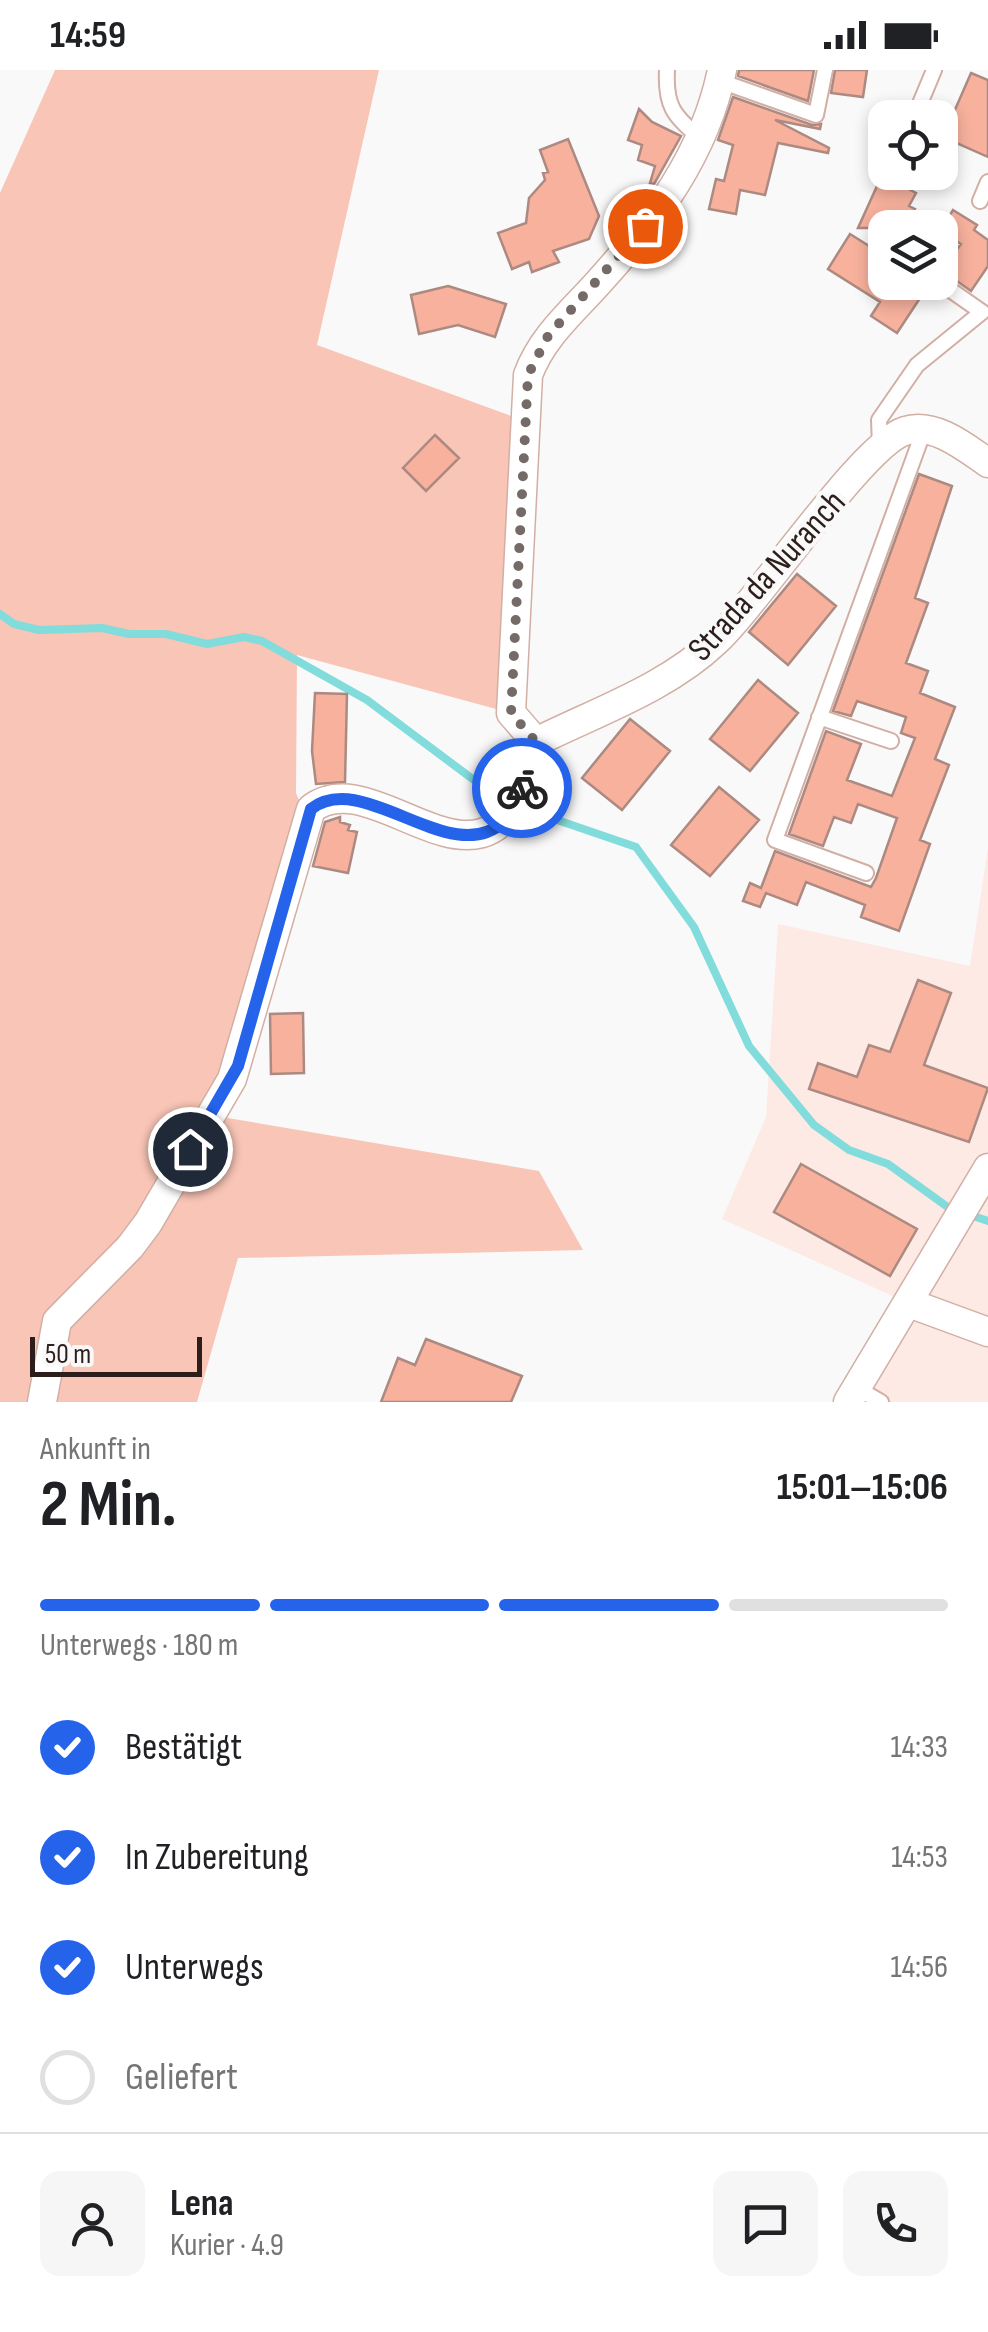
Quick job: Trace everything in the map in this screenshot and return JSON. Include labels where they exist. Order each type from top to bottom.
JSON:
[{"type":"street","points":[[42,1402],[57,1321],[130,1247],[148,1223],[238,1066],[311,809],[318,804],[350,801],[455,835],[483,833],[504,822],[529,776],[536,742],[511,713],[528,375],[548,336],[600,282],[668,198],[702,140],[721,76]]},
{"type":"street","points":[[924,429],[946,436],[988,463]]},
{"type":"street","name":"Strada da Nuranch","points":[[536,742],[678,671],[718,640],[880,447],[907,430],[924,429]]},
{"type":"street","points":[[862,1397],[909,1303],[978,1200],[988,1168]]},
{"type":"street","points":[[909,1303],[988,1332]]},
{"type":"lane","points":[[667,70],[666,98],[677,118],[702,140]]},
{"type":"lane","points":[[721,76],[816,115],[825,70]]},
{"type":"lane","points":[[922,100],[934,70]]},
{"type":"lane","points":[[980,201],[988,182]]},
{"type":"lane","points":[[880,447],[879,420],[917,365],[982,312],[958,295]]},
{"type":"lane","points":[[866,873],[775,840],[924,429]]},
{"type":"lane","points":[[819,717],[891,741]]},
{"type":"shaded area","points":[[55,70],[379,70],[317,345],[522,420],[511,713],[297,655],[296,793],[306,818],[210,1115],[539,1171],[583,1250],[238,1258],[197,1402],[0,1402],[0,193]]},
{"type":"shaded area","points":[[988,848],[988,1402],[848,1402],[908,1303],[722,1219],[766,1117],[778,924],[970,966]]},
{"type":"building","points":[[739,70],[814,70],[808,101],[738,76]]},
{"type":"building","points":[[835,70],[867,70],[863,97],[831,93]]},
{"type":"building","points":[[971,73],[988,80],[988,157],[958,144],[958,103]]},
{"type":"building","points":[[733,97],[812,125],[821,124],[820,129],[775,120],[829,148],[828,153],[778,143],[765,195],[740,190],[736,214],[709,209],[716,179],[724,181],[733,145],[718,140]]},
{"type":"building","points":[[639,109],[652,122],[681,136],[654,184],[650,183],[655,166],[638,160],[642,145],[628,140]]},
{"type":"building","points":[[568,139],[599,216],[589,239],[553,251],[559,262],[532,272],[529,262],[512,269],[498,233],[526,223],[529,198],[545,180],[543,173],[548,172],[540,150]]},
{"type":"building","points":[[875,190],[916,193],[909,206],[914,210],[868,210],[868,228],[858,228]]},
{"type":"building","points":[[958,213],[977,225],[974,230],[988,240],[988,266],[971,291],[958,282]]},
{"type":"building","points":[[850,234],[868,245],[868,294],[828,269]]},
{"type":"building","points":[[448,286],[506,304],[495,337],[458,325],[419,334],[411,295]]},
{"type":"building","points":[[877,300],[919,300],[897,333],[871,316],[880,302]]},
{"type":"building","points":[[435,435],[459,458],[426,491],[403,468]]},
{"type":"building","points":[[919,474],[952,486],[915,598],[928,603],[906,663],[928,671],[920,693],[955,707],[935,759],[949,765],[920,840],[930,844],[899,931],[861,917],[865,905],[806,882],[797,905],[766,893],[760,907],[743,901],[750,883],[761,888],[775,851],[871,887],[876,878],[897,818],[858,804],[851,823],[834,817],[823,846],[789,834],[826,731],[861,744],[847,780],[892,796],[915,738],[901,733],[906,717],[857,701],[851,716],[833,711]]},
{"type":"building","points":[[797,574],[836,606],[788,665],[749,632]]},
{"type":"building","points":[[758,680],[798,713],[750,771],[710,739]]},
{"type":"building","points":[[315,693],[347,694],[345,782],[316,784],[312,751]]},
{"type":"building","points":[[630,719],[670,751],[622,810],[582,778]]},
{"type":"building","points":[[719,787],[759,820],[710,876],[671,845]]},
{"type":"building","points":[[340,817],[340,822],[350,825],[348,830],[357,832],[348,873],[313,866],[325,822]]},
{"type":"building","points":[[918,980],[951,993],[924,1065],[988,1088],[969,1142],[809,1089],[818,1063],[857,1077],[869,1045],[890,1052]]},
{"type":"building","points":[[303,1013],[304,1073],[271,1074],[270,1014]]},
{"type":"building","points":[[801,1164],[917,1229],[890,1276],[774,1212]]},
{"type":"building","points":[[426,1339],[522,1376],[511,1402],[381,1402],[398,1358],[415,1365]]},
{"type":"waterway","points":[[0,614],[14,624],[39,630],[102,628],[129,634],[166,634],[207,644],[244,637],[262,641],[367,700],[502,801]]},
{"type":"waterway","points":[[528,810],[636,847],[694,927],[749,1046],[814,1125],[849,1150],[888,1164],[949,1208]]},
{"type":"waterway","points":[[976,1217],[988,1221]]},
{"type":"way so far","points":[[522,788],[529,776],[536,742],[511,713],[524,390],[533,360],[548,336],[600,282],[645,226]]},
{"type":"route","points":[[190,1149],[238,1066],[311,809],[334,800],[350,801],[455,835],[483,833],[504,822],[522,788]]}]
